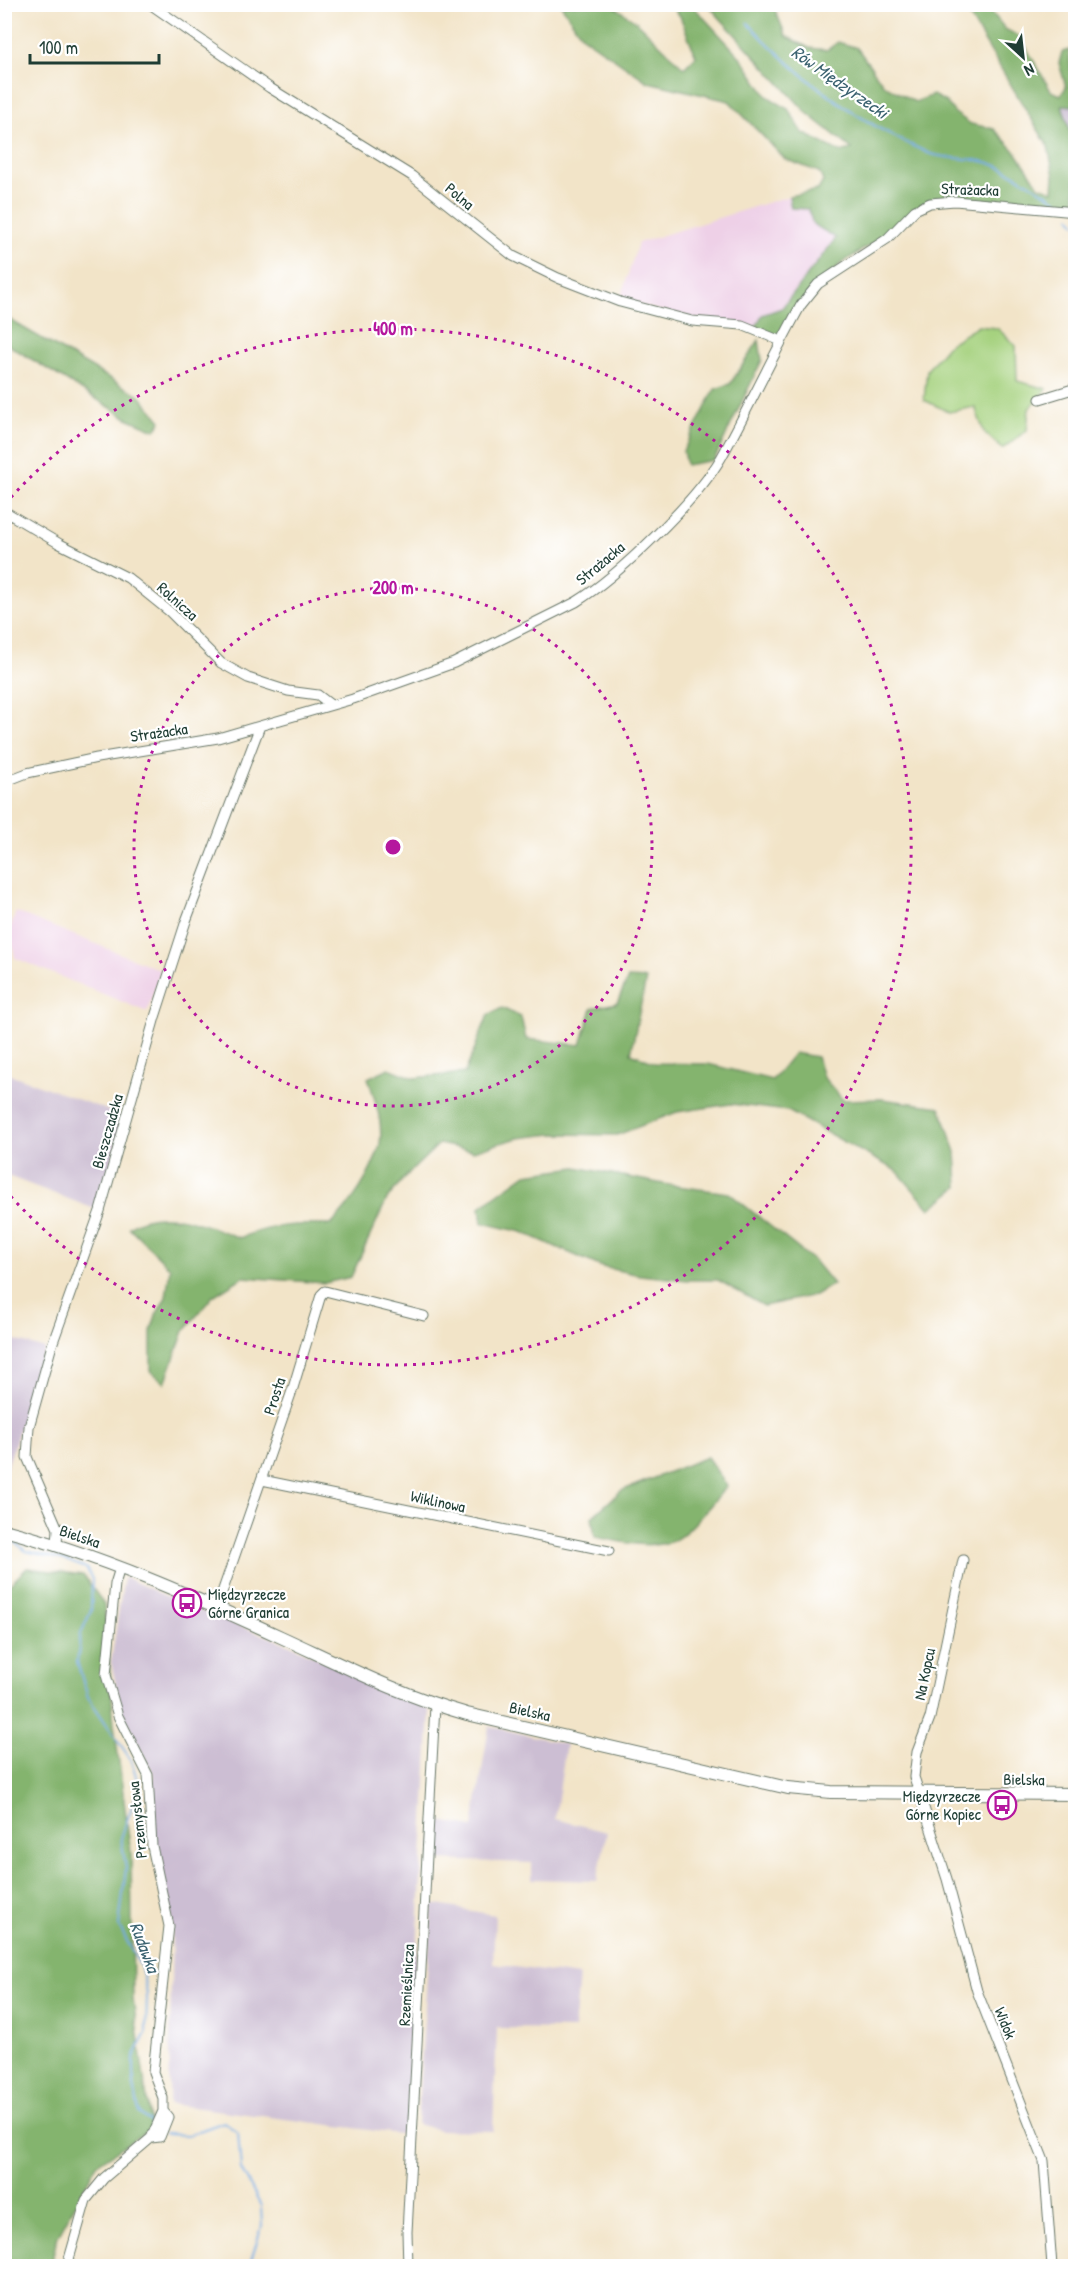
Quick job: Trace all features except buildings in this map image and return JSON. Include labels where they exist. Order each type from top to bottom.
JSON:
[{"type":"street","name":"Polna","points":[[150,4],[270,88],[412,176],[513,256],[558,278],[620,302],[692,321],[742,325],[781,341]]},
{"type":"street","name":"Strażacka","points":[[4,782],[27,773],[97,758],[218,738],[331,705],[454,663],[595,590],[696,492],[720,460],[801,305],[818,284],[886,238],[915,210],[930,203],[955,201],[1076,212]]},
{"type":"street","points":[[1040,399],[1076,388]]},
{"type":"street","name":"Rolnicza","points":[[4,511],[60,544],[128,578],[170,612],[221,663],[248,678],[288,691],[318,695],[331,705]]},
{"type":"street","name":"Bieszczadzka","points":[[57,1545],[58,1529],[27,1457],[29,1427],[52,1345],[100,1210],[158,1006],[186,921],[260,726]]},
{"type":"street","name":"Prosta","points":[[217,1607],[262,1480],[321,1295],[325,1291],[424,1316]]},
{"type":"street","name":"Wiklinowa","points":[[262,1480],[609,1551]]},
{"type":"street","name":"Bielska","points":[[6,1531],[57,1545],[217,1607],[435,1705],[788,1788],[831,1792],[1076,1794]]},
{"type":"street","name":"Na Kopcu","points":[[918,1793],[914,1777],[917,1752],[930,1718],[963,1560]]},
{"type":"street","name":"Przemysłowa","points":[[120,1568],[116,1584],[106,1675],[118,1716],[148,1774],[152,1845],[161,1878],[169,1926],[153,2072],[163,2098],[163,2111],[155,2137]]},
{"type":"street","name":"Rzemieślnicza","points":[[408,2266],[407,2232],[435,1705]]},
{"type":"street","name":"Widok","points":[[918,1793],[947,1879],[977,1991],[1044,2162],[1052,2266]]},
{"type":"street","name":"Przemysłowa","points":[[67,2266],[86,2200],[104,2178],[155,2137],[166,2125],[168,2117],[163,2111]]},
{"type":"shaded area","points":[[1062,105],[1075,106],[1075,148]]},
{"type":"shaded area","points":[[789,196],[791,208],[808,209],[813,224],[836,238],[782,308],[763,315],[756,327],[693,319],[620,300],[638,243]]},
{"type":"shaded area","points":[[16,912],[161,970],[147,1012],[15,958],[10,929]]},
{"type":"shaded area","points":[[4,1072],[123,1116],[100,1211],[5,1175]]},
{"type":"shaded area","points":[[4,1337],[45,1349],[5,1474]]},
{"type":"shaded area","points":[[124,1577],[190,1607],[290,1645],[430,1710],[407,2135],[169,2104],[172,1924],[155,1842],[153,1773],[122,1713],[111,1662]]},
{"type":"shaded area","points":[[489,1726],[566,1744],[555,1819],[607,1832],[597,1881],[532,1879],[532,1863],[430,1860],[434,1820],[473,1827]]},
{"type":"shaded area","points":[[432,1904],[495,1915],[493,1964],[579,1976],[574,2029],[497,2028],[493,2131],[439,2130],[417,2124]]},
{"type":"green space","points":[[561,5],[612,5],[637,22],[684,68],[696,56],[680,16],[670,5],[692,5],[742,59],[767,96],[788,109],[803,133],[840,152],[852,149],[807,113],[708,5],[773,5],[786,36],[809,48],[827,50],[838,42],[857,48],[884,85],[915,102],[933,95],[946,102],[955,113],[971,124],[994,129],[1016,152],[1039,186],[1053,191],[1054,176],[1048,146],[963,6],[986,5],[1005,29],[1020,37],[1051,91],[1061,95],[1066,87],[1059,63],[1062,52],[1069,50],[1071,70],[1075,70],[1075,106],[1062,105],[1075,148],[1075,206],[956,199],[928,200],[883,237],[840,264],[781,333],[771,335],[756,327],[762,315],[782,308],[836,238],[813,224],[808,209],[791,208],[789,196],[818,190],[823,181],[819,172],[785,159],[729,101],[648,82],[582,36]]},
{"type":"green space","points":[[5,317],[140,396],[161,421],[155,430],[129,419],[5,343]]},
{"type":"green space","points":[[978,326],[997,328],[1016,346],[1017,381],[1047,389],[1029,409],[1027,430],[1002,449],[984,432],[975,407],[949,412],[924,400],[927,370],[949,344]]},
{"type":"green space","points":[[759,340],[762,360],[714,460],[686,465],[683,451],[715,389],[730,384]]},
{"type":"green space","points":[[628,978],[646,979],[631,1053],[655,1063],[708,1064],[772,1080],[794,1053],[817,1057],[823,1077],[843,1100],[882,1099],[940,1107],[956,1152],[958,1187],[930,1209],[897,1171],[788,1111],[731,1104],[677,1112],[617,1135],[553,1134],[518,1138],[473,1151],[439,1144],[404,1178],[387,1199],[351,1277],[325,1283],[243,1277],[213,1296],[184,1331],[165,1383],[151,1371],[151,1331],[156,1315],[166,1297],[170,1268],[129,1227],[142,1220],[169,1217],[199,1223],[239,1238],[284,1226],[331,1225],[358,1191],[378,1151],[380,1124],[368,1078],[389,1068],[414,1078],[465,1073],[488,1015],[502,1008],[521,1017],[526,1039],[581,1045],[592,1008],[617,1003]]},
{"type":"green space","points":[[576,1167],[669,1185],[729,1193],[815,1262],[833,1284],[815,1295],[764,1306],[718,1280],[688,1280],[640,1275],[602,1267],[522,1232],[482,1223],[480,1207],[526,1174]]},
{"type":"green space","points":[[707,1457],[727,1486],[692,1526],[677,1539],[662,1544],[643,1545],[595,1537],[592,1517],[621,1491]]},
{"type":"green space","points":[[27,1568],[83,1575],[104,1604],[114,1724],[131,1854],[133,1999],[151,2128],[97,2164],[58,2236],[50,2266],[5,2266],[4,1590]]},
{"type":"waterway","name":"Rów Międzyrzecki","points":[[748,23],[809,80],[878,128],[928,153],[979,160],[995,165],[1058,201]]},
{"type":"waterway","name":"Rów Międzyrzecki","points":[[1070,217],[1076,224]]},
{"type":"waterway","name":"Rudawka","points":[[11,1539],[26,1551],[65,1560],[86,1568],[92,1579],[91,1611],[81,1633],[77,1662],[88,1697],[131,1760],[139,1786],[121,1838],[126,1868],[119,1926],[141,1967],[147,1994],[146,2033],[134,2057],[134,2085],[139,2113],[153,2125]]},
{"type":"waterway","name":"Rudawka","points":[[164,2134],[188,2135],[224,2122],[238,2133],[241,2169],[261,2206],[262,2226],[249,2266]]},
{"type":"place","name":"Międzyrzecze Górne Granica","points":[[187,1603]]},
{"type":"place","name":"Międzyrzecze Górne Kopiec","points":[[1002,1805]]}]
